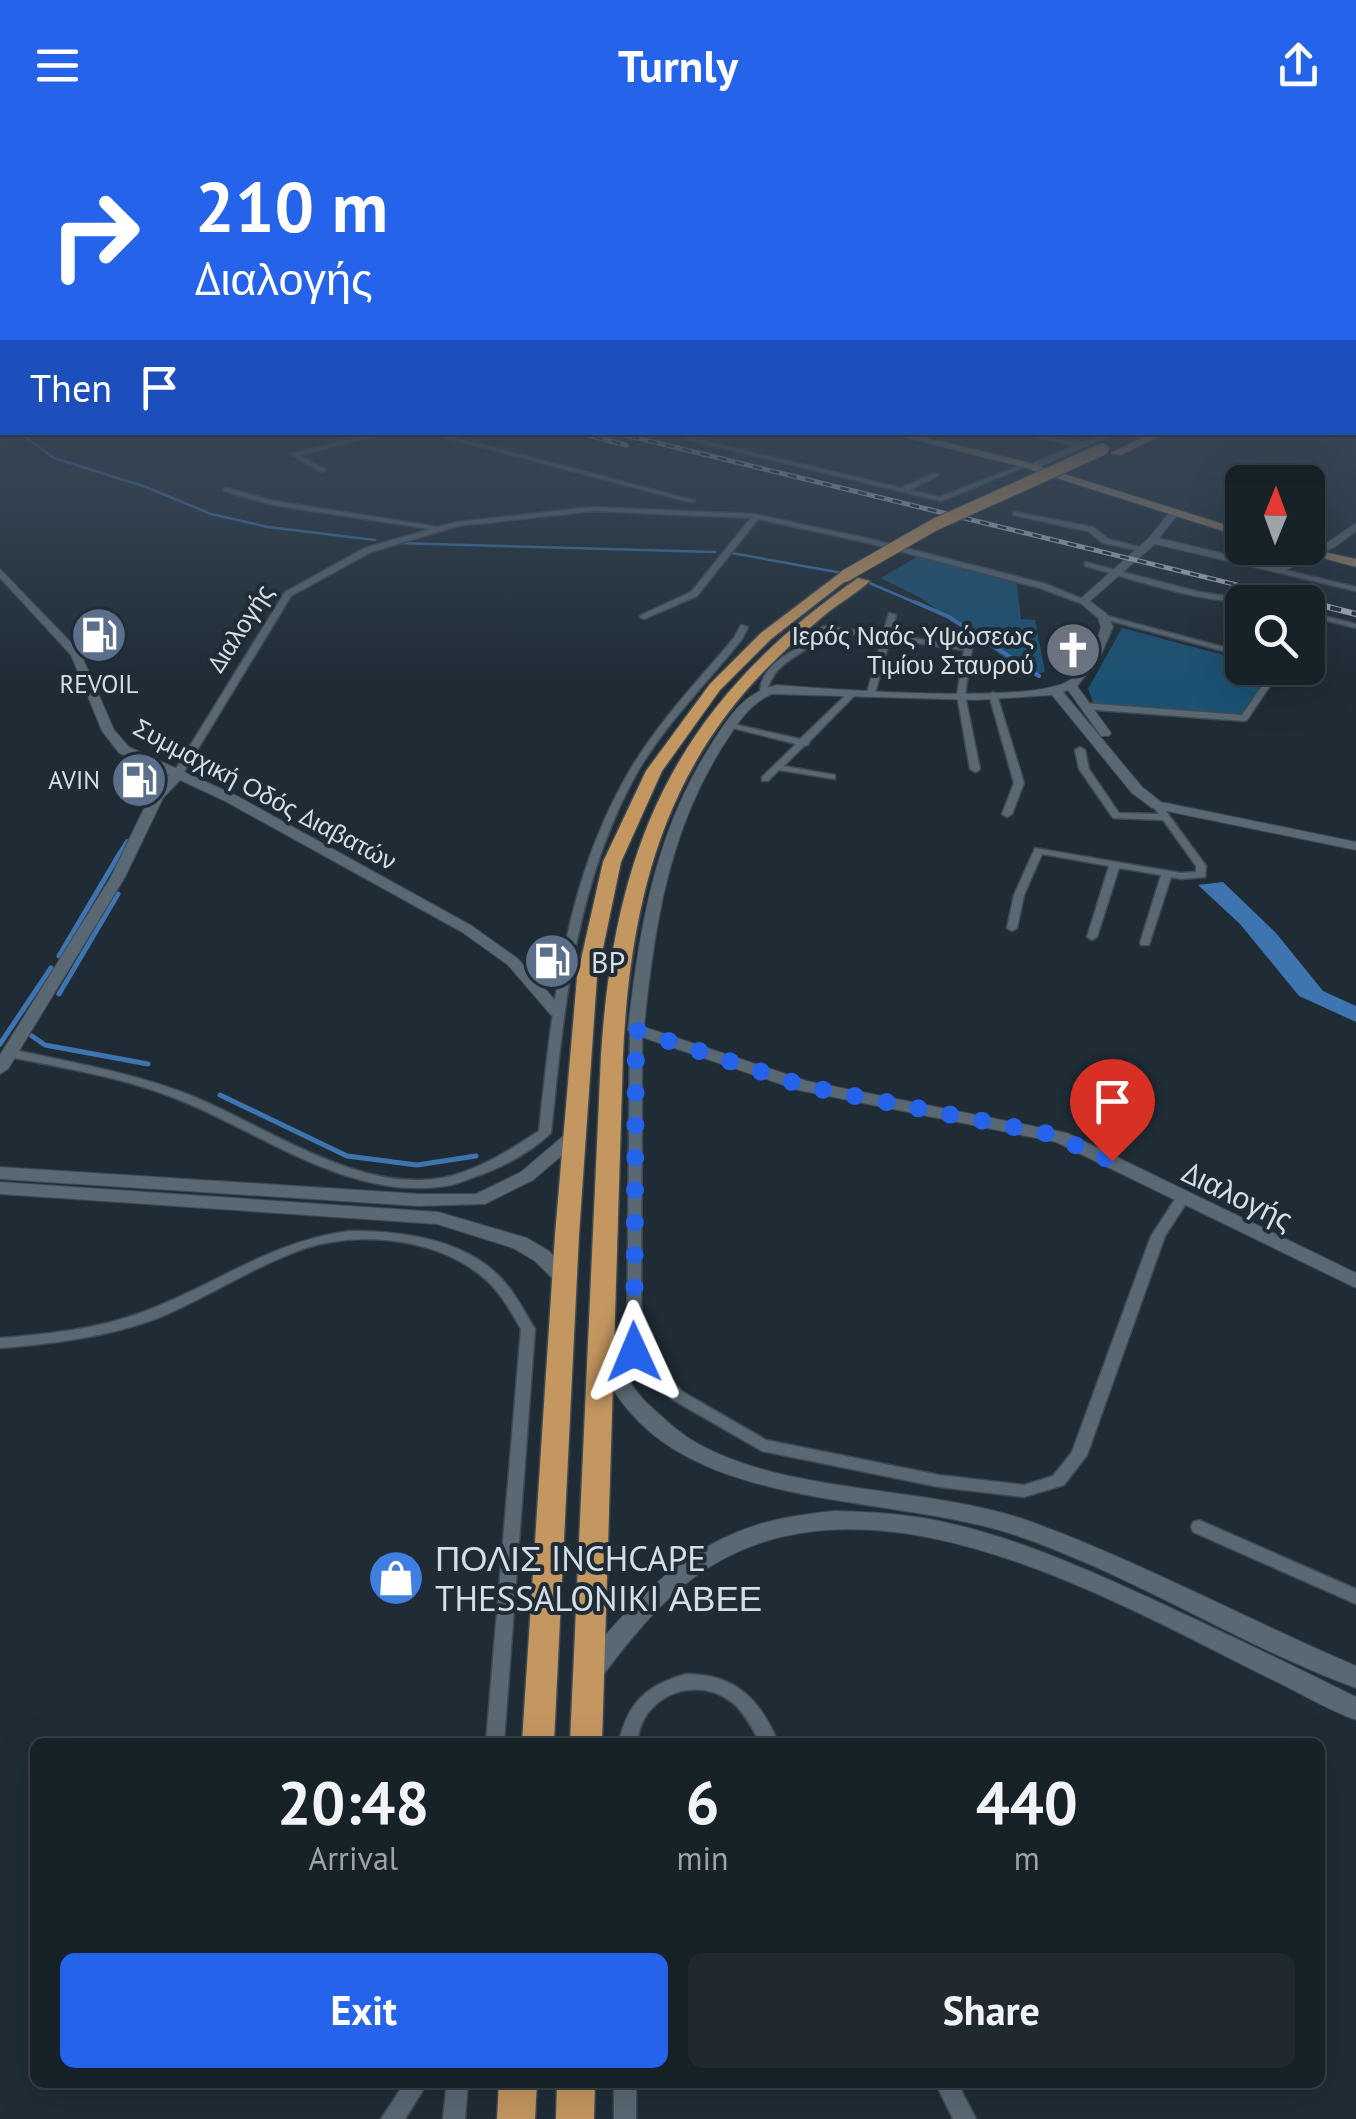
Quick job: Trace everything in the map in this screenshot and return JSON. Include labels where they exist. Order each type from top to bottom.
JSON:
[{"type":"highway","points":[[538,1738],[587,977],[612,862],[654,772],[715,686],[766,636],[845,576],[934,525],[992,501]]},
{"type":"highway","points":[[586,1738],[597,1344],[616,1001],[628,908],[640,867],[678,776],[712,724],[800,629],[863,582],[947,532],[1010,501]]},
{"type":"highway","points":[[516,2119],[518,2088]]},
{"type":"highway","points":[[576,2088],[576,2119]]},
{"type":"main road","points":[[1140,501],[1225,526]]},
{"type":"main road","points":[[1146,501],[1225,526]]},
{"type":"main road","points":[[1325,552],[1356,560]]},
{"type":"street","points":[[268,501],[437,528]]},
{"type":"street","points":[[682,510],[691,501]]},
{"type":"street","name":"Διαλογής","points":[[185,778],[288,594],[368,550],[437,528],[557,511],[682,510],[756,517],[870,541],[1043,586],[1083,601]]},
{"type":"street","points":[[1174,512],[1148,544],[1083,601],[1103,616],[1225,649]]},
{"type":"street","points":[[1015,514],[1356,589]]},
{"type":"street","points":[[644,617],[694,594],[756,517]]},
{"type":"street","points":[[1325,545],[1350,536],[1356,526]]},
{"type":"street","points":[[1088,564],[1225,596]]},
{"type":"street","points":[[1279,570],[1287,565]]},
{"type":"street","name":"Συμμαχική Οδός Διαβατών","points":[[0,572],[76,654],[113,739],[130,753],[185,778],[484,939],[521,969],[557,1012]]},
{"type":"street","points":[[870,693],[892,615]]},
{"type":"street","points":[[763,691],[993,695],[1054,690],[1071,686],[1102,643],[1108,626],[1103,616]]},
{"type":"street","points":[[1325,618],[1356,626]]},
{"type":"street","points":[[10,1052],[148,1084],[195,1102],[336,1171],[376,1182],[440,1182],[502,1163],[545,1133],[557,1012],[574,912],[597,844],[666,722],[738,640],[744,627]]},
{"type":"street","points":[[825,628],[966,646],[961,694],[975,769]]},
{"type":"street","points":[[801,650],[780,662],[765,680],[763,691],[729,726],[685,798],[667,843],[649,908],[636,1030],[634,1352],[678,1396],[762,1444],[939,1480],[1024,1491],[1058,1481],[1079,1455],[1158,1236],[1182,1199]]},
{"type":"street","points":[[1084,706],[1244,718],[1266,685]]},
{"type":"street","points":[[1012,928],[1019,895],[1039,850],[1167,873],[1192,876],[1203,871],[1152,792],[1071,686]]},
{"type":"street","points":[[1054,690],[1137,790],[1165,811]]},
{"type":"street","points":[[765,779],[781,768],[853,693]]},
{"type":"street","points":[[993,695],[1020,782],[1007,814]]},
{"type":"street","points":[[729,726],[805,743]]},
{"type":"street","points":[[1080,750],[1084,769],[1116,816],[1165,811],[1356,846]]},
{"type":"street","points":[[781,768],[832,777]]},
{"type":"street","points":[[0,1070],[118,877],[152,807],[185,778]]},
{"type":"street","points":[[1092,936],[1115,864]]},
{"type":"street","points":[[1145,944],[1167,873]]},
{"type":"street","name":"Διαλογής","points":[[636,1030],[804,1086],[1050,1134],[1356,1280]]},
{"type":"street","points":[[0,1170],[54,1177],[478,1200],[526,1176],[574,1136]]},
{"type":"street","points":[[0,1188],[438,1218],[520,1243],[542,1256],[566,1280]]},
{"type":"street","points":[[0,1343],[73,1337],[112,1328],[199,1294],[308,1243],[400,1238],[460,1254],[490,1276],[528,1329],[495,1738]]},
{"type":"street","points":[[597,1344],[616,1381],[668,1436],[747,1475],[801,1489],[1016,1526],[1356,1676]]},
{"type":"street","points":[[587,1675],[642,1607],[691,1566],[753,1534],[846,1519],[924,1526],[1033,1558],[1356,1709]]},
{"type":"street","points":[[1198,1527],[1356,1596]]},
{"type":"street","points":[[1284,1673],[1356,1725]]},
{"type":"street","points":[[629,1738],[639,1707],[652,1694],[687,1682],[708,1683],[741,1699],[765,1738]]},
{"type":"street","points":[[392,2119],[414,2088]]},
{"type":"street","points":[[454,2119],[456,2088]]},
{"type":"street","points":[[625,2088],[625,2119]]},
{"type":"street","points":[[948,2088],[965,2119]]},
{"type":"shaded area","points":[[922,554],[1016,578],[1021,619],[1035,620],[1045,672],[1030,676],[921,598],[881,578]]},
{"type":"shaded area","points":[[1122,628],[1225,655],[1225,685],[1261,685],[1241,717],[1094,704],[1088,689]]},
{"type":"shaded area","points":[[1223,882],[1276,933],[1323,991],[1356,1006],[1356,1022],[1299,996],[1240,924],[1198,885]]},
{"type":"waterway","points":[[179,501],[211,514],[268,527],[375,540]]},
{"type":"waterway","points":[[397,543],[715,552]]},
{"type":"waterway","points":[[732,553],[842,573]]},
{"type":"waterway","points":[[853,576],[921,605]]},
{"type":"waterway","points":[[915,602],[949,617],[1039,676]]},
{"type":"waterway","points":[[118,856],[127,841]]},
{"type":"waterway","points":[[59,956],[120,853]]},
{"type":"waterway","points":[[59,994],[118,894]]},
{"type":"waterway","points":[[0,1044],[51,968]]},
{"type":"waterway","points":[[32,1036],[45,1045],[148,1064]]},
{"type":"waterway","points":[[220,1095],[347,1156],[417,1165],[476,1156]]},
{"type":"railway","points":[[894,501],[1237,585]]},
{"type":"railway","points":[[1325,606],[1356,614]]},
{"type":"place","name":"REVOIL","points":[[99,635]]},
{"type":"place","name":"Ιερός Ναός Υψώσεως Τιμίου Σταυρού","points":[[1073,650]]},
{"type":"place","name":"AVIN","points":[[139,780]]},
{"type":"place","name":"BP","points":[[552,961]]},
{"type":"place","name":"ΠΟΛΙΣ INCHCAPE THESSALONIKI ΑΒΕΕ","points":[[396,1578]]},
{"type":"route","points":[[634,1352],[636,1030],[804,1086],[1050,1134],[1112,1161]]}]
